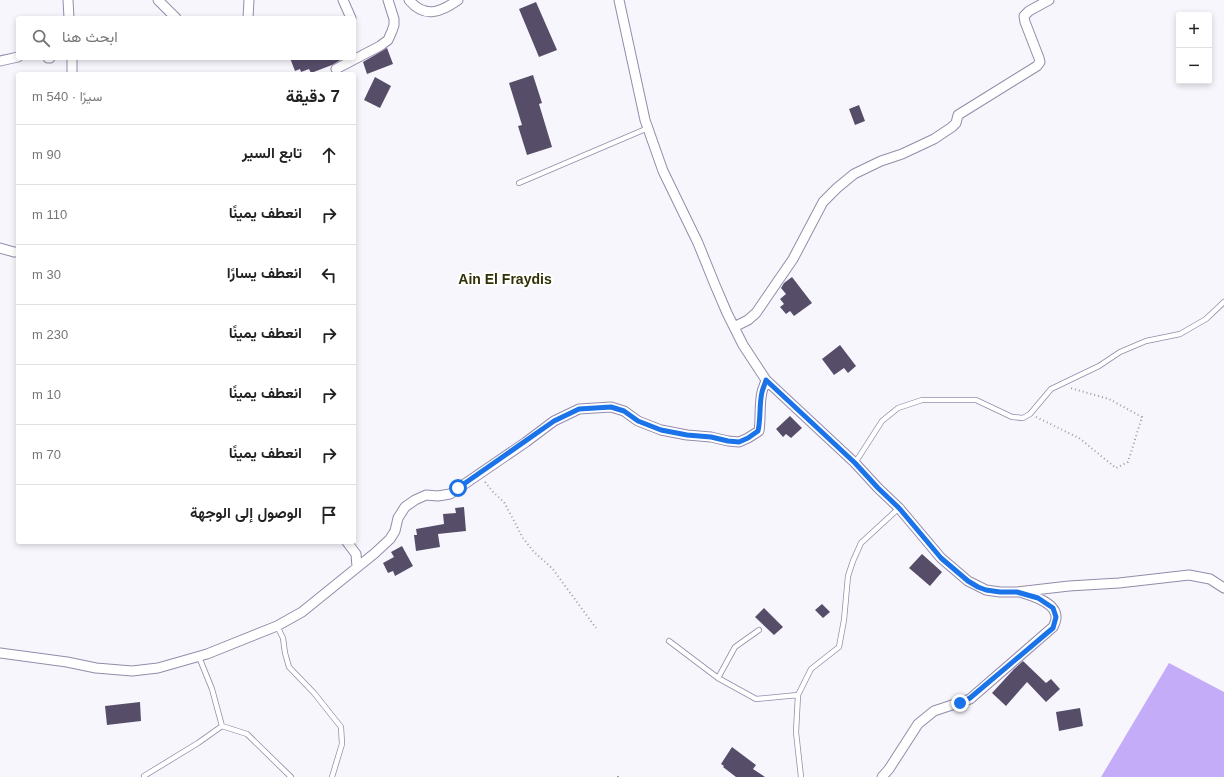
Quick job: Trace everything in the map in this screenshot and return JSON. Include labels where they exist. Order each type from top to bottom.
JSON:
[{"type":"street","points":[[68,0],[69,16]]},
{"type":"street","points":[[158,0],[174,16]]},
{"type":"street","points":[[248,16],[249,0]]},
{"type":"street","points":[[343,0],[350,16]]},
{"type":"street","points":[[356,59],[388,40],[394,25],[394,19],[388,0]]},
{"type":"street","points":[[409,0],[414,6],[424,11],[432,12],[446,8],[458,0]]},
{"type":"street","points":[[619,0],[648,128],[663,171],[698,243],[714,285],[743,345],[766,380],[855,463],[899,508],[941,558],[968,581],[986,590],[1000,592],[1017,592],[1069,586],[1119,583],[1189,575],[1210,580],[1224,588]]},
{"type":"street","points":[[734,327],[748,320],[756,313],[793,259],[823,202],[846,180],[854,174],[934,139],[956,123],[958,114],[1038,66],[1040,62],[1039,58],[1024,16],[1029,11],[1049,0]]},
{"type":"street","points":[[0,61],[16,57]]},
{"type":"street","points":[[72,60],[72,72]]},
{"type":"street","points":[[336,69],[353,60]]},
{"type":"street","points":[[0,248],[16,252]]},
{"type":"street","points":[[0,653],[67,662],[96,668],[132,671],[158,668],[199,657],[246,640],[277,626],[302,612],[390,539],[395,530],[398,518],[405,507],[426,495],[438,496],[450,494],[554,421],[579,409],[611,407],[624,411],[638,421],[661,430],[739,442],[758,431],[761,420],[760,407],[762,391],[766,380]]},
{"type":"street","points":[[348,544],[356,554],[357,567]]},
{"type":"street","points":[[882,777],[889,769],[918,724],[934,711],[970,698],[1053,628],[1056,617],[1053,608],[1038,598],[1017,592]]},
{"type":"lane","points":[[519,182],[648,128]]},
{"type":"lane","points":[[855,463],[882,421],[898,408],[922,400],[976,400],[1012,417],[1023,418],[1030,414],[1051,389],[1099,366],[1120,352],[1146,341],[1180,334],[1206,319],[1224,302]]},
{"type":"lane","points":[[800,777],[796,732],[798,695],[811,669],[839,647],[844,620],[848,576],[861,543],[899,508]]},
{"type":"lane","points":[[277,626],[283,638],[289,667],[314,693],[341,727],[342,744],[332,777]]},
{"type":"lane","points":[[718,678],[735,647],[759,630]]},
{"type":"lane","points":[[669,641],[718,678],[756,698],[798,695]]},
{"type":"lane","points":[[199,657],[212,689],[222,726]]},
{"type":"lane","points":[[144,776],[198,743],[222,726]]},
{"type":"lane","points":[[222,726],[247,734],[290,777]]},
{"type":"path","points":[[1030,414],[1078,438],[1116,468],[1128,462],[1142,417],[1109,399],[1058,385]]},
{"type":"path","points":[[479,474],[494,493],[504,502],[523,538],[534,552],[552,568],[596,628]]},
{"type":"shaded area","points":[[1169,663],[1224,692],[1224,777],[1101,777]]},
{"type":"building","points":[[536,2],[557,50],[539,57],[519,9]]},
{"type":"building","points":[[387,48],[393,64],[367,74],[363,62]]},
{"type":"building","points":[[291,60],[341,60],[314,72],[310,72],[309,69],[301,72],[300,69],[295,71]]},
{"type":"building","points":[[533,75],[542,103],[539,104],[552,147],[527,155],[518,126],[522,125],[509,83]]},
{"type":"building","points":[[375,77],[391,86],[380,108],[364,100]]},
{"type":"building","points":[[859,105],[865,121],[855,125],[849,109]]},
{"type":"building","points":[[792,277],[812,303],[794,316],[790,311],[786,314],[780,307],[784,304],[780,299],[786,294],[781,288],[784,283]]},
{"type":"building","points":[[840,345],[856,366],[848,373],[844,368],[834,375],[822,359]]},
{"type":"building","points":[[790,416],[802,428],[791,438],[786,434],[783,437],[776,429]]},
{"type":"building","points":[[464,507],[466,531],[438,534],[440,547],[416,551],[414,535],[417,535],[416,529],[444,524],[443,514],[456,513],[455,508]]},
{"type":"building","points":[[402,546],[413,566],[395,576],[393,571],[388,573],[383,563],[394,557],[391,552]]},
{"type":"building","points":[[922,554],[942,572],[930,586],[909,568]]},
{"type":"building","points":[[822,604],[830,612],[823,618],[815,610]]},
{"type":"building","points":[[764,608],[783,627],[774,635],[755,617]]},
{"type":"building","points":[[1023,661],[1046,683],[1051,679],[1060,689],[1046,702],[1027,682],[1006,706],[992,693]]},
{"type":"building","points":[[140,702],[141,721],[107,725],[105,706]]},
{"type":"building","points":[[1080,708],[1083,726],[1059,731],[1056,712]]},
{"type":"building","points":[[732,747],[756,765],[753,769],[765,777],[736,777],[723,767],[724,766],[721,764]]},
{"type":"district","name":"Ain El Fraydis","points":[[505,279]]},
{"type":"route","points":[[458,488],[554,421],[579,409],[611,407],[624,411],[638,421],[661,430],[739,442],[758,431],[761,420],[760,407],[762,391],[766,380],[855,463],[899,508],[941,558],[968,581],[986,590],[1017,592],[1038,598],[1053,608],[1056,617],[1053,628],[970,698],[960,703]]}]
